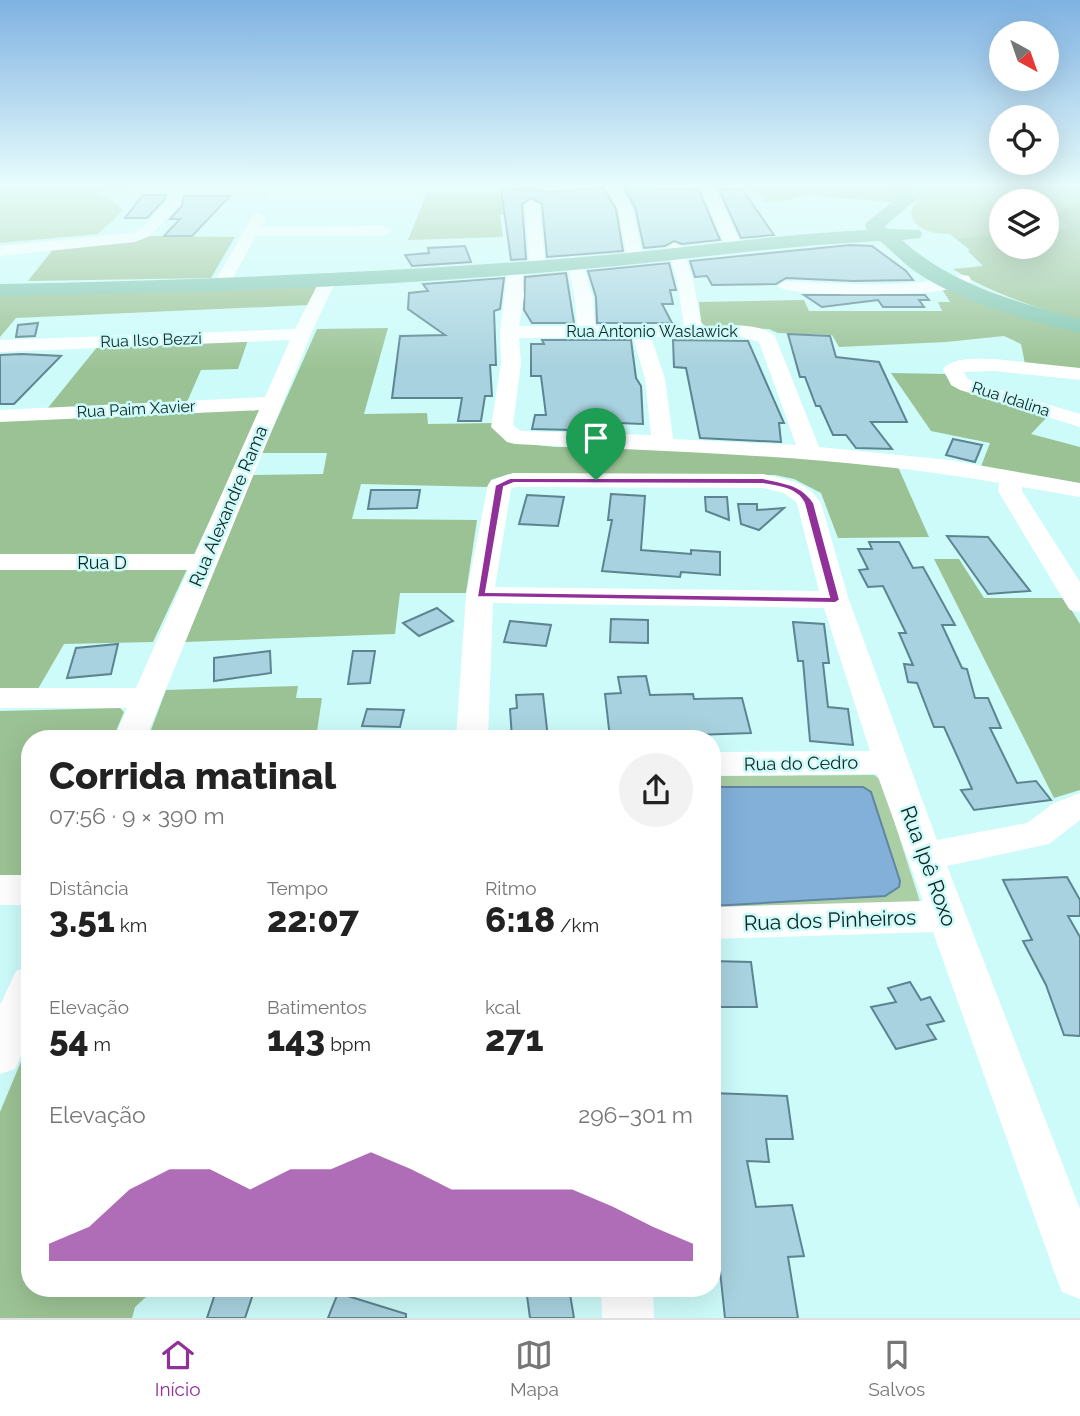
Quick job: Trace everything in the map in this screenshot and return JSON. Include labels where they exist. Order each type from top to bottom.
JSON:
[{"type":"main road","points":[[329,278],[698,248]]},
{"type":"main road","points":[[0,287],[221,283],[514,269],[713,248]]},
{"type":"main road","points":[[899,248],[913,262],[1019,308],[1080,326]]},
{"type":"main road","points":[[919,248],[929,262],[959,282]]},
{"type":"street","points":[[0,251],[34,248]]},
{"type":"street","points":[[221,283],[241,248]]},
{"type":"street","points":[[536,248],[537,262]]},
{"type":"street","points":[[633,248],[634,252]]},
{"type":"street","points":[[677,251],[694,330]]},
{"type":"street","points":[[575,264],[584,298],[586,331]]},
{"type":"street","points":[[514,269],[515,296],[509,332],[511,363],[502,426],[515,437],[807,447],[949,467],[1080,490]]},
{"type":"street","name":"Rua Alexandre Rama","points":[[133,730],[272,403],[329,278]]},
{"type":"street","points":[[786,286],[838,288],[959,282]]},
{"type":"street","points":[[640,330],[655,379],[657,441]]},
{"type":"street","name":"Rua Antonio Waslawick","points":[[509,332],[694,330],[742,331],[762,335],[768,340],[807,447]]},
{"type":"street","name":"Rua Ilso Bezzi","points":[[0,346],[302,334]]},
{"type":"street","name":"Rua Idalina","points":[[1080,374],[979,364],[960,365],[953,369],[958,381],[967,386],[1080,421]]},
{"type":"street","name":"Rua Paim Xavier","points":[[0,415],[272,403]]},
{"type":"street","points":[[1011,479],[1010,491],[1080,604]]},
{"type":"street","name":"Rua Ipê Roxo","points":[[481,595],[499,485],[513,480],[763,481],[792,488],[804,495],[813,516],[835,600],[890,762],[1080,1274]]},
{"type":"street","name":"Rua D","points":[[0,562],[204,562]]},
{"type":"street","points":[[473,730],[481,595],[835,600]]},
{"type":"street","points":[[0,698],[147,698]]},
{"type":"street","name":"Rua do Cedro","points":[[721,764],[890,762]]},
{"type":"street","points":[[925,856],[1036,835],[1058,815],[1080,806]]},
{"type":"street","points":[[0,890],[21,890]]},
{"type":"street","name":"Rua dos Pinheiros","points":[[721,923],[947,916]]},
{"type":"street","points":[[0,1055],[21,1005]]},
{"type":"street","points":[[627,1297],[628,1318]]},
{"type":"green space","points":[[54,248],[229,248],[211,278],[28,281]]},
{"type":"green space","points":[[967,248],[989,248],[989,259],[1059,259],[1059,248],[1080,248],[1080,321],[999,293],[953,269],[983,266],[968,251],[970,250]]},
{"type":"green space","points":[[318,286],[309,305],[16,318],[0,337],[0,293]]},
{"type":"green space","points":[[960,288],[1080,331],[1080,369],[1025,364],[1021,344],[1004,336],[946,342],[839,347],[832,335],[706,327],[701,322],[699,302],[804,300],[809,311],[942,311],[938,302],[950,302],[942,289]]},
{"type":"green space","points":[[388,328],[364,414],[427,413],[428,424],[494,423],[528,444],[555,447],[662,448],[898,467],[929,537],[838,538],[821,493],[794,479],[775,475],[509,474],[491,480],[487,487],[361,484],[352,519],[477,520],[466,593],[400,593],[395,634],[185,642],[253,475],[323,474],[327,453],[262,453],[317,329]]},
{"type":"green space","points":[[248,340],[238,369],[201,370],[187,402],[47,409],[98,346]]},
{"type":"green space","points":[[891,373],[945,374],[956,386],[1048,416],[1031,434],[1080,447],[1080,484],[980,469],[990,443],[931,431]]},
{"type":"green space","points":[[256,408],[261,411],[153,642],[64,644],[38,689],[0,689],[0,420]]},
{"type":"green space","points":[[934,559],[959,559],[984,598],[1064,598],[1080,624],[1080,790],[1054,798]]},
{"type":"green space","points":[[298,686],[296,698],[322,698],[317,730],[151,730],[166,690]]},
{"type":"green space","points":[[120,708],[124,712],[116,730],[21,730],[21,877],[0,877],[0,711]]},
{"type":"green space","points":[[874,775],[881,780],[921,905],[721,915],[721,776]]},
{"type":"green space","points":[[21,1062],[21,1297],[146,1297],[135,1307],[132,1318],[0,1318],[0,1112]]},
{"type":"water","points":[[721,787],[863,787],[871,792],[900,881],[899,887],[885,896],[721,905]]},
{"type":"building","points":[[428,248],[466,248],[471,262],[412,266],[405,255],[429,253]]},
{"type":"building","points":[[509,248],[525,248],[526,259],[511,260]]},
{"type":"building","points":[[546,248],[622,248],[623,251],[547,257]]},
{"type":"building","points":[[825,248],[874,248],[906,271],[913,280],[786,278],[776,284],[712,285],[707,276],[695,277],[690,261]]},
{"type":"building","points":[[669,263],[676,290],[670,290],[673,304],[662,304],[672,323],[597,323],[596,297],[588,271]]},
{"type":"building","points":[[566,273],[574,323],[532,323],[524,310],[525,277]]},
{"type":"building","points":[[504,278],[500,309],[494,311],[496,365],[490,365],[492,396],[485,396],[481,421],[458,421],[462,398],[392,398],[400,336],[445,335],[408,309],[409,293],[428,291],[423,284]]},
{"type":"building","points":[[804,295],[925,295],[929,300],[919,300],[924,307],[883,307],[878,300],[822,307]]},
{"type":"building","points":[[38,323],[35,336],[16,337],[18,325]]},
{"type":"building","points":[[788,334],[830,336],[836,357],[879,362],[907,422],[871,422],[892,449],[856,448],[846,435],[833,435],[820,406],[816,406],[805,377],[800,377]]},
{"type":"building","points":[[542,340],[631,340],[636,378],[641,386],[643,424],[618,423],[617,431],[532,429],[535,415],[546,415],[541,376],[531,376],[531,344],[544,344]]},
{"type":"building","points":[[673,340],[748,341],[784,423],[779,423],[781,442],[700,438],[686,368],[674,367]]},
{"type":"building","points":[[0,355],[61,356],[14,404],[0,404]]},
{"type":"building","points":[[953,439],[982,445],[975,462],[946,455]]},
{"type":"building","points":[[371,490],[420,490],[417,508],[368,509]]},
{"type":"building","points":[[611,494],[645,496],[641,550],[691,554],[691,550],[720,552],[720,575],[681,572],[680,577],[602,571],[612,520],[608,520]]},
{"type":"building","points":[[527,495],[564,497],[558,526],[519,524]]},
{"type":"building","points":[[705,497],[727,497],[729,520],[706,511]]},
{"type":"building","points":[[738,504],[757,504],[757,510],[784,508],[759,530],[741,524]]},
{"type":"building","points":[[947,536],[988,537],[1030,591],[988,594]]},
{"type":"building","points":[[869,542],[899,542],[913,568],[923,567],[955,625],[942,625],[962,668],[967,669],[975,698],[988,698],[1001,728],[990,728],[1017,783],[1036,781],[1051,800],[974,810],[961,790],[972,789],[944,727],[934,727],[917,683],[908,682],[904,664],[913,665],[899,633],[906,633],[883,586],[868,587],[859,570],[868,569],[858,549],[872,549]]},
{"type":"building","points":[[437,608],[453,621],[419,636],[403,623]]},
{"type":"building","points":[[611,619],[648,620],[648,643],[610,642]]},
{"type":"building","points":[[510,621],[551,625],[546,646],[504,642]]},
{"type":"building","points":[[793,622],[824,624],[829,663],[823,663],[828,707],[848,709],[853,745],[810,741],[803,661],[798,661]]},
{"type":"building","points":[[118,644],[111,674],[67,678],[76,648]]},
{"type":"building","points":[[270,651],[271,673],[214,681],[214,658]]},
{"type":"building","points":[[353,651],[375,651],[370,683],[348,684]]},
{"type":"building","points":[[646,676],[650,695],[693,694],[694,699],[742,698],[751,733],[721,734],[721,730],[609,730],[605,694],[621,693],[618,677]]},
{"type":"building","points":[[543,694],[547,730],[511,730],[510,709],[517,708],[516,695]]},
{"type":"building","points":[[367,709],[404,710],[400,727],[362,726]]},
{"type":"building","points":[[1067,877],[1080,900],[1080,916],[1068,916],[1080,937],[1080,1036],[1064,1035],[1046,985],[1023,941],[1032,940],[1003,880]]},
{"type":"building","points":[[721,961],[751,962],[757,1007],[721,1007]]},
{"type":"building","points":[[910,982],[921,1000],[930,997],[944,1021],[927,1025],[936,1039],[896,1049],[871,1007],[896,1002],[888,988]]},
{"type":"building","points":[[721,1093],[787,1096],[793,1139],[766,1139],[769,1162],[747,1161],[756,1207],[792,1205],[804,1256],[788,1257],[798,1318],[725,1318],[721,1280]]},
{"type":"building","points":[[214,1297],[252,1297],[245,1318],[207,1318]]},
{"type":"building","points":[[336,1297],[351,1297],[406,1314],[406,1318],[328,1318]]},
{"type":"building","points":[[527,1297],[570,1297],[574,1318],[530,1318]]},
{"type":"route","points":[[513,480],[596,480],[763,481],[792,488],[804,495],[809,503],[835,600],[481,595],[499,485],[513,480]]}]
